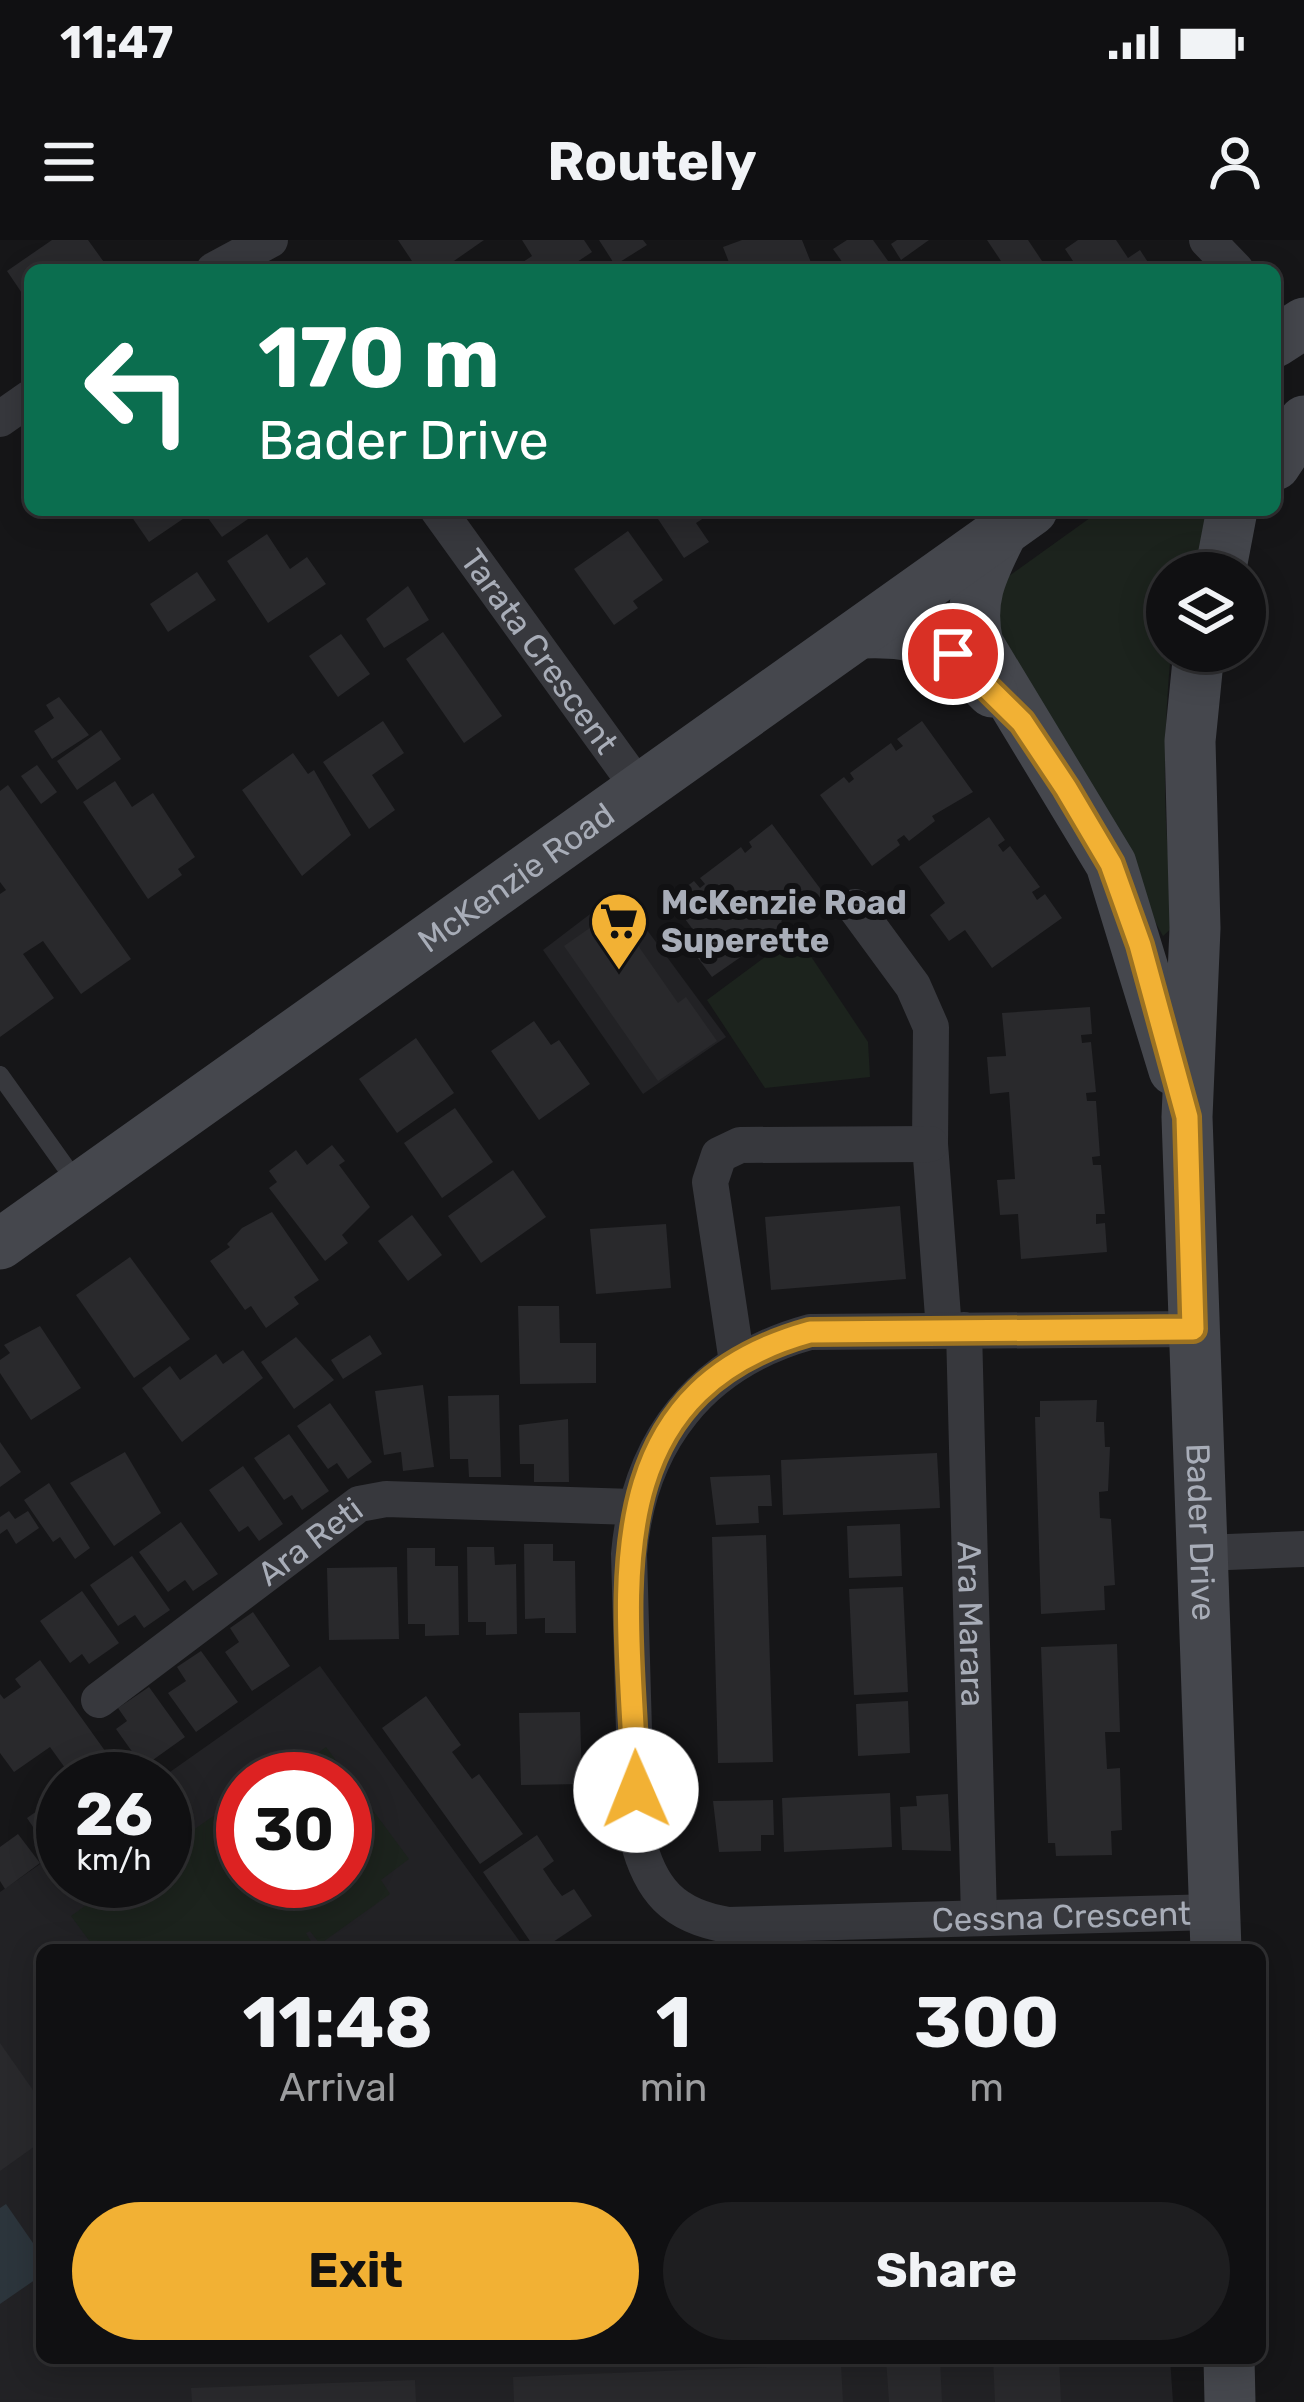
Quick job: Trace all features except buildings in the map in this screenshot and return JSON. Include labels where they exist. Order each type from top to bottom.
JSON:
[{"type":"main road","points":[[1281,456],[1304,421]]},
{"type":"main road","name":"McKenzie Road","points":[[0,1244],[1017,522]]},
{"type":"main road","name":"Bader Drive","points":[[1017,522],[978,580],[974,624],[978,644],[1111,864],[1140,945],[1187,1117]]},
{"type":"main road","name":"Bader Drive","points":[[861,633],[899,631],[929,639],[953,654],[1022,722]]},
{"type":"main road","name":"Bader Drive","points":[[1196,672],[1190,741],[1196,928],[1187,1117],[1215,1931]]},
{"type":"main road","points":[[1229,2364],[1230,2402]]},
{"type":"street","points":[[1207,240],[1230,264]]},
{"type":"street","points":[[227,264],[258,250]]},
{"type":"street","name":"Tarata Crescent","points":[[442,516],[640,791]]},
{"type":"street","name":"Ara Marara","points":[[854,907],[913,986],[931,1027],[930,1144],[954,1330],[979,1918]]},
{"type":"street","points":[[737,1362],[710,1182],[719,1155],[740,1145],[930,1144]]},
{"type":"street","name":"Cessna Crescent","points":[[1193,1329],[810,1332],[767,1344],[737,1362],[688,1404],[656,1450],[633,1507],[629,1553],[638,1837],[646,1874],[669,1904],[695,1920],[728,1925],[979,1918],[1215,1931]]},
{"type":"street","name":"Ara Reti","points":[[100,1700],[359,1504],[386,1499],[633,1507]]},
{"type":"street","points":[[1203,1553],[1304,1549]]},
{"type":"lane","points":[[0,1075],[81,1188]]},
{"type":"shaded area","points":[[1093,516],[1211,516],[1202,552],[1146,552],[1146,672],[1170,672],[1165,792],[1176,924],[1163,936],[991,627],[995,586]]},
{"type":"shaded area","name":"McKenzie Road Superette","points":[[619,892],[726,1037],[643,1094],[543,950]]},
{"type":"shaded area","points":[[796,934],[868,1042],[870,1077],[765,1088],[707,1000]]},
{"type":"shaded area","points":[[320,1666],[522,1944],[36,1944],[36,2364],[1170,2364],[1173,2402],[0,2402],[0,1892],[36,1867],[36,1908],[192,1908],[192,1756]]},
{"type":"shaded area","points":[[372,1809],[409,1859],[381,1880],[390,1894],[372,1907]]},
{"type":"shaded area","points":[[216,1814],[216,1908],[370,1908],[320,1944],[310,1931],[306,1933],[312,1944],[92,1944],[71,1916],[82,1908],[192,1908],[192,1831]]},
{"type":"shaded area","points":[[6,2204],[36,2247],[36,2279],[0,2304],[0,2208]]},
{"type":"place","name":"McKenzie Road Superette","points":[[619,972]]},
{"type":"route","points":[[636,1790],[629,1553],[633,1507],[656,1450],[688,1404],[713,1379],[767,1344],[810,1332],[1193,1329],[1187,1117],[1140,945],[1111,864],[1066,788],[1022,722],[953,654]]}]
